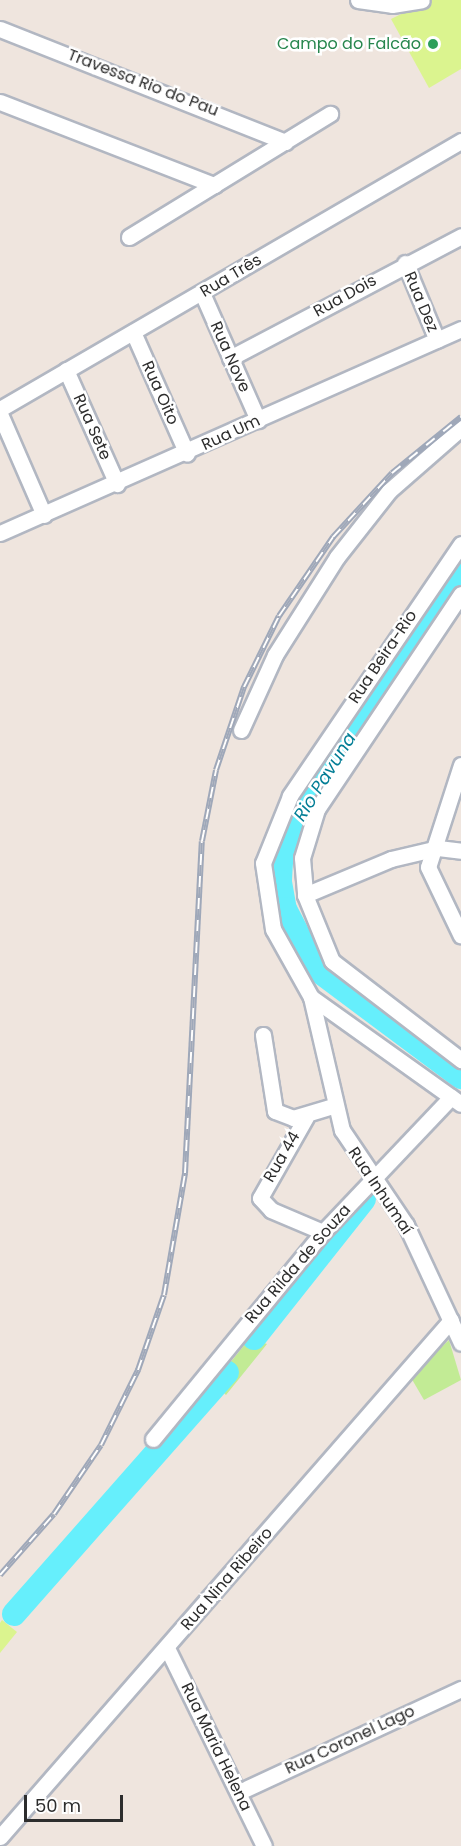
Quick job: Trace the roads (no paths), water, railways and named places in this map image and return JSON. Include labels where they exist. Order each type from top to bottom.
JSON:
[{"type":"street","points":[[358,0],[393,3],[422,0]]},
{"type":"street","name":"Travessa Rio do Pau","points":[[0,29],[285,142]]},
{"type":"street","points":[[0,102],[214,185]]},
{"type":"street","points":[[129,237],[330,114]]},
{"type":"street","name":"Rua Três","points":[[0,409],[461,141]]},
{"type":"street","name":"Rua Dois","points":[[230,358],[405,263],[461,236]]},
{"type":"street","name":"Rua Dez","points":[[405,263],[437,340]]},
{"type":"street","name":"Rua Nove","points":[[202,293],[258,420]]},
{"type":"street","name":"Rua Um","points":[[0,533],[187,454],[461,329]]},
{"type":"street","name":"Rua Oito","points":[[133,332],[187,454]]},
{"type":"street","name":"Rua Sete","points":[[66,370],[117,484]]},
{"type":"street","points":[[0,414],[44,515]]},
{"type":"street","points":[[241,730],[274,655],[337,557],[396,484],[461,428]]},
{"type":"street","name":"Rua Beira-Rio","points":[[456,1100],[311,998],[273,929],[264,892],[263,864],[274,830],[290,796],[461,544]]},
{"type":"street","points":[[461,594],[317,809],[302,858],[305,895],[332,961],[461,1059]]},
{"type":"street","points":[[461,765],[438,848],[429,861],[430,875],[461,936]]},
{"type":"street","points":[[305,895],[391,859],[438,848],[461,851]]},
{"type":"street","name":"Rua Inhumaí","points":[[311,998],[333,1106],[350,1147],[406,1225],[461,1343]]},
{"type":"street","points":[[262,1035],[275,1111],[306,1117],[333,1106]]},
{"type":"street","name":"Rua Rilda de Souza","points":[[153,1439],[323,1232],[456,1100]]},
{"type":"street","name":"Rua 44","points":[[306,1117],[260,1198],[271,1210],[323,1232]]},
{"type":"street","name":"Rua Nina Ribeiro","points":[[0,1837],[451,1320]]},
{"type":"street","name":"Rua Maria Helena","points":[[167,1648],[264,1846]]},
{"type":"street","name":"Rua Coronel Lago","points":[[239,1792],[461,1689]]},
{"type":"street","points":[[0,1837],[5,1846]]},
{"type":"waterway","name":"Rio Pavuna","points":[[461,570],[298,816],[281,861],[280,882],[285,909],[316,969],[461,1077]]},
{"type":"waterway","points":[[254,1338],[364,1199]]},
{"type":"waterway","points":[[14,1614],[227,1372]]},
{"type":"railway","points":[[0,1575],[54,1514],[101,1445],[138,1370],[164,1295],[185,1173],[202,841],[216,770],[244,687],[279,616],[333,537],[392,473],[461,417]]},
{"type":"place","name":"Campo do Falcão","points":[[433,44]]}]
